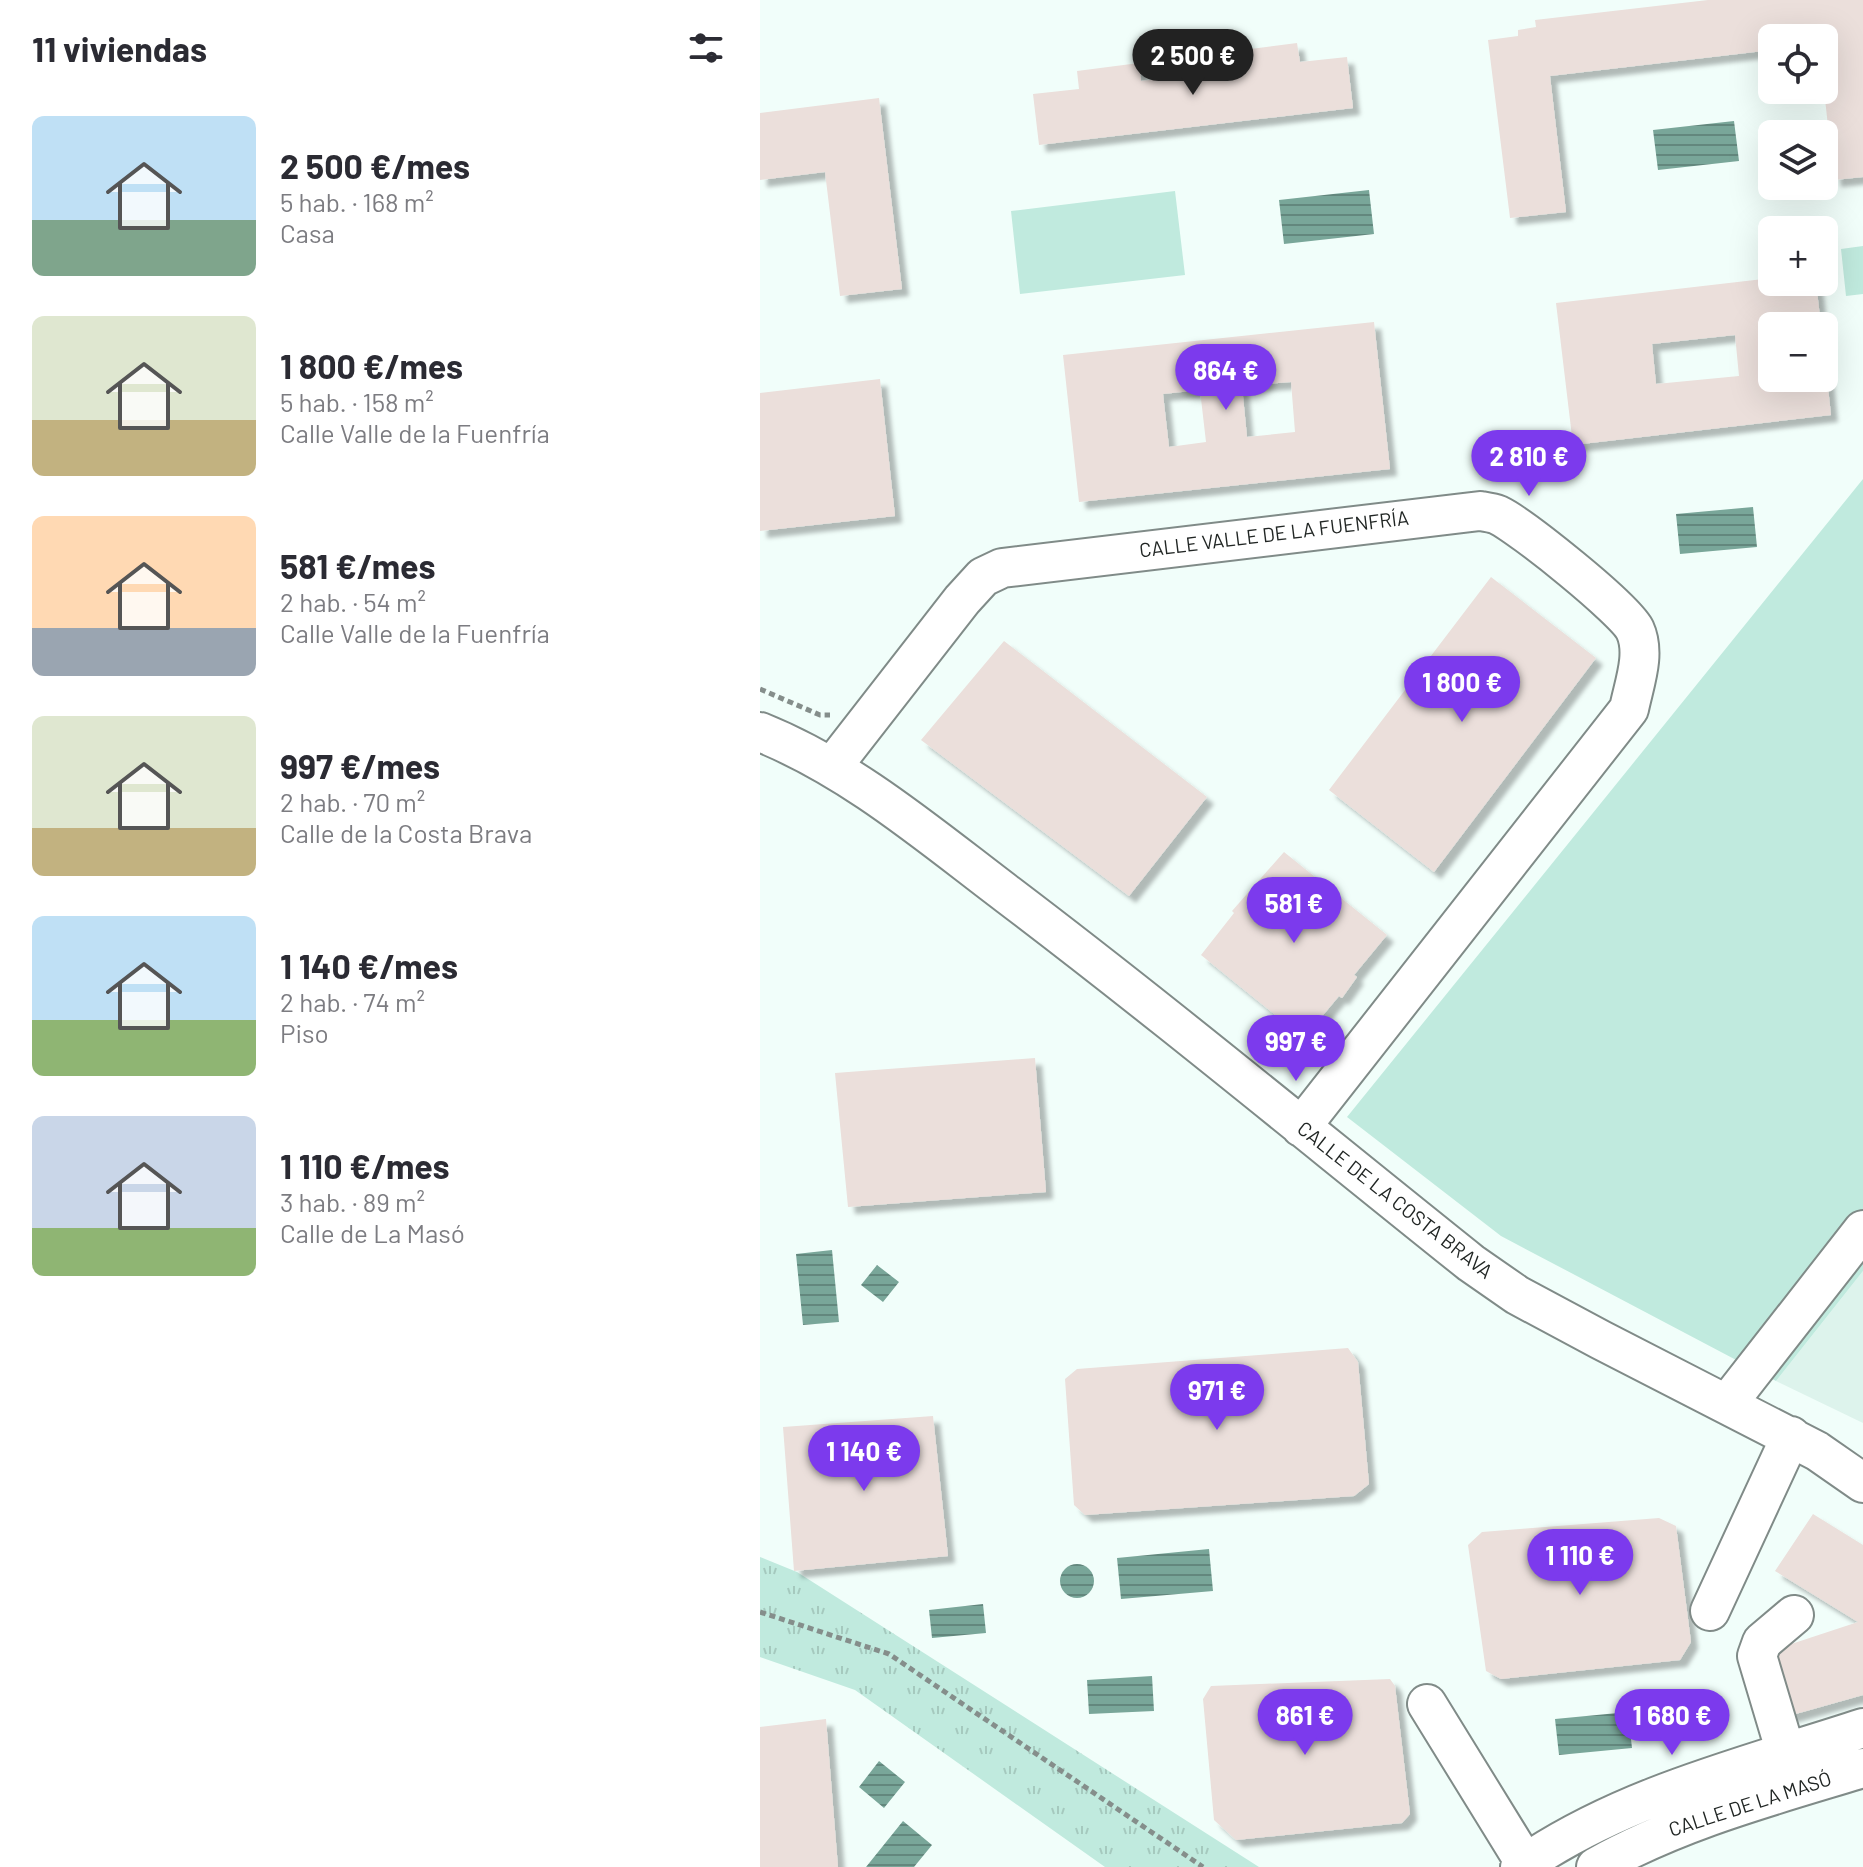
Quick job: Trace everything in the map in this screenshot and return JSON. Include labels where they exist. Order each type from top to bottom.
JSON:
[{"type":"street","name":"CALLE VALLE DE LA FUENFRÍA","points":[[832,767],[962,600],[983,577],[1002,568],[1480,511],[1496,514],[1520,528],[1621,613],[1635,630],[1640,656],[1629,709],[1301,1127]]},
{"type":"street","name":"CALLE DE LA COSTA BRAVA","points":[[760,732],[832,767],[1056,932],[1471,1263],[1517,1295],[1791,1436],[1863,1483]]},
{"type":"street","points":[[1727,1404],[1863,1230]]},
{"type":"street","points":[[1710,1611],[1791,1436]]},
{"type":"street","name":"CALLE DE LA COSTA BRAVA","points":[[1825,1456],[1863,1470]]},
{"type":"street","points":[[1786,1753],[1757,1656],[1762,1642],[1794,1615]]},
{"type":"street","points":[[1427,1704],[1522,1865]]},
{"type":"street","name":"CALLE DE LA MASÓ","points":[[1522,1865],[1598,1823],[1669,1791],[1863,1728]]},
{"type":"street","name":"CALLE DE LA MASÓ","points":[[1596,1867],[1656,1835],[1698,1818],[1863,1768]]},
{"type":"path","points":[[760,689],[820,715],[840,715]]},
{"type":"path","points":[[760,1612],[889,1654],[1203,1867]]},
{"type":"shaded area","points":[[1734,121],[1739,161],[1658,170],[1653,130]]},
{"type":"shaded area","points":[[1369,190],[1374,234],[1284,244],[1279,200]]},
{"type":"shaded area","points":[[1753,507],[1757,547],[1680,554],[1676,514]]},
{"type":"shaded area","points":[[832,1250],[839,1322],[803,1325],[796,1254]]},
{"type":"shaded area","points":[[877,1265],[899,1282],[883,1302],[861,1285]]},
{"type":"shaded area","points":[[1863,1271],[1863,1423],[1776,1381]]},
{"type":"shaded area","points":[[1209,1549],[1213,1591],[1121,1599],[1117,1558]]},
{"type":"shaded area","points":[[1077,1564],[1089,1569],[1094,1581],[1089,1593],[1077,1598],[1065,1593],[1060,1581],[1065,1569]]},
{"type":"shaded area","points":[[983,1604],[986,1633],[932,1638],[929,1610]]},
{"type":"shaded area","points":[[1152,1676],[1154,1711],[1089,1714],[1087,1680]]},
{"type":"shaded area","points":[[1628,1712],[1632,1748],[1559,1755],[1555,1719]]},
{"type":"shaded area","points":[[879,1761],[905,1782],[884,1808],[859,1787]]},
{"type":"shaded area","points":[[903,1821],[932,1845],[914,1867],[866,1867]]},
{"type":"green space","points":[[1175,191],[1185,275],[1020,294],[1011,211]]},
{"type":"green space","points":[[1863,246],[1863,294],[1846,296],[1841,249]]},
{"type":"green space","points":[[1863,479],[1863,1271],[1776,1381],[1501,1236],[1347,1117]]},
{"type":"green space","points":[[760,1557],[797,1572],[1259,1867],[1105,1867],[855,1690],[760,1657]]},
{"type":"building","points":[[1708,0],[1863,0],[1863,177],[1838,180],[1838,120],[1827,120],[1826,104],[1838,104],[1838,24],[1758,24],[1758,52],[1550,76],[1566,212],[1510,218],[1488,40],[1518,36],[1518,30],[1536,27],[1535,20]]},
{"type":"building","points":[[1297,43],[1300,62],[1347,57],[1353,108],[1039,145],[1033,94],[1079,89],[1077,71],[1139,63],[1141,81],[1237,70],[1235,51]]},
{"type":"building","points":[[879,98],[902,289],[840,296],[825,172],[760,180],[760,113]]},
{"type":"building","points":[[1758,280],[1758,296],[1818,296],[1819,312],[1758,312],[1758,392],[1828,392],[1831,415],[1573,445],[1556,303]],"holes":[[[1735,335],[1739,376],[1656,384],[1652,344]]]},
{"type":"building","points":[[1374,322],[1390,469],[1079,502],[1063,355]],"holes":[[[1291,382],[1295,432],[1247,437],[1242,386]],[[1200,390],[1206,442],[1169,447],[1163,394]]]},
{"type":"building","points":[[880,379],[895,516],[760,531],[760,393]]},
{"type":"building","points":[[1491,577],[1596,658],[1434,872],[1329,790]]},
{"type":"building","points":[[1004,641],[1207,797],[1129,896],[921,740]]},
{"type":"building","points":[[1284,852],[1387,935],[1354,975],[1357,977],[1342,998],[1339,996],[1304,1038],[1201,955],[1234,913],[1232,911]]},
{"type":"building","points":[[1035,1058],[1046,1192],[848,1207],[835,1073]]},
{"type":"building","points":[[1348,1348],[1358,1362],[1369,1484],[1354,1496],[1085,1515],[1074,1505],[1065,1379],[1077,1369]]},
{"type":"building","points":[[933,1416],[948,1556],[794,1571],[783,1427]]},
{"type":"building","points":[[1813,1514],[1863,1545],[1863,1695],[1785,1717],[1764,1653],[1858,1622],[1775,1571]]},
{"type":"building","points":[[1659,1518],[1676,1526],[1691,1642],[1680,1660],[1501,1679],[1486,1671],[1468,1545],[1482,1532]]},
{"type":"building","points":[[1390,1679],[1395,1686],[1410,1814],[1402,1823],[1236,1840],[1214,1820],[1203,1699],[1211,1686]]},
{"type":"building","points":[[826,1719],[838,1867],[760,1867],[760,1727]]}]
